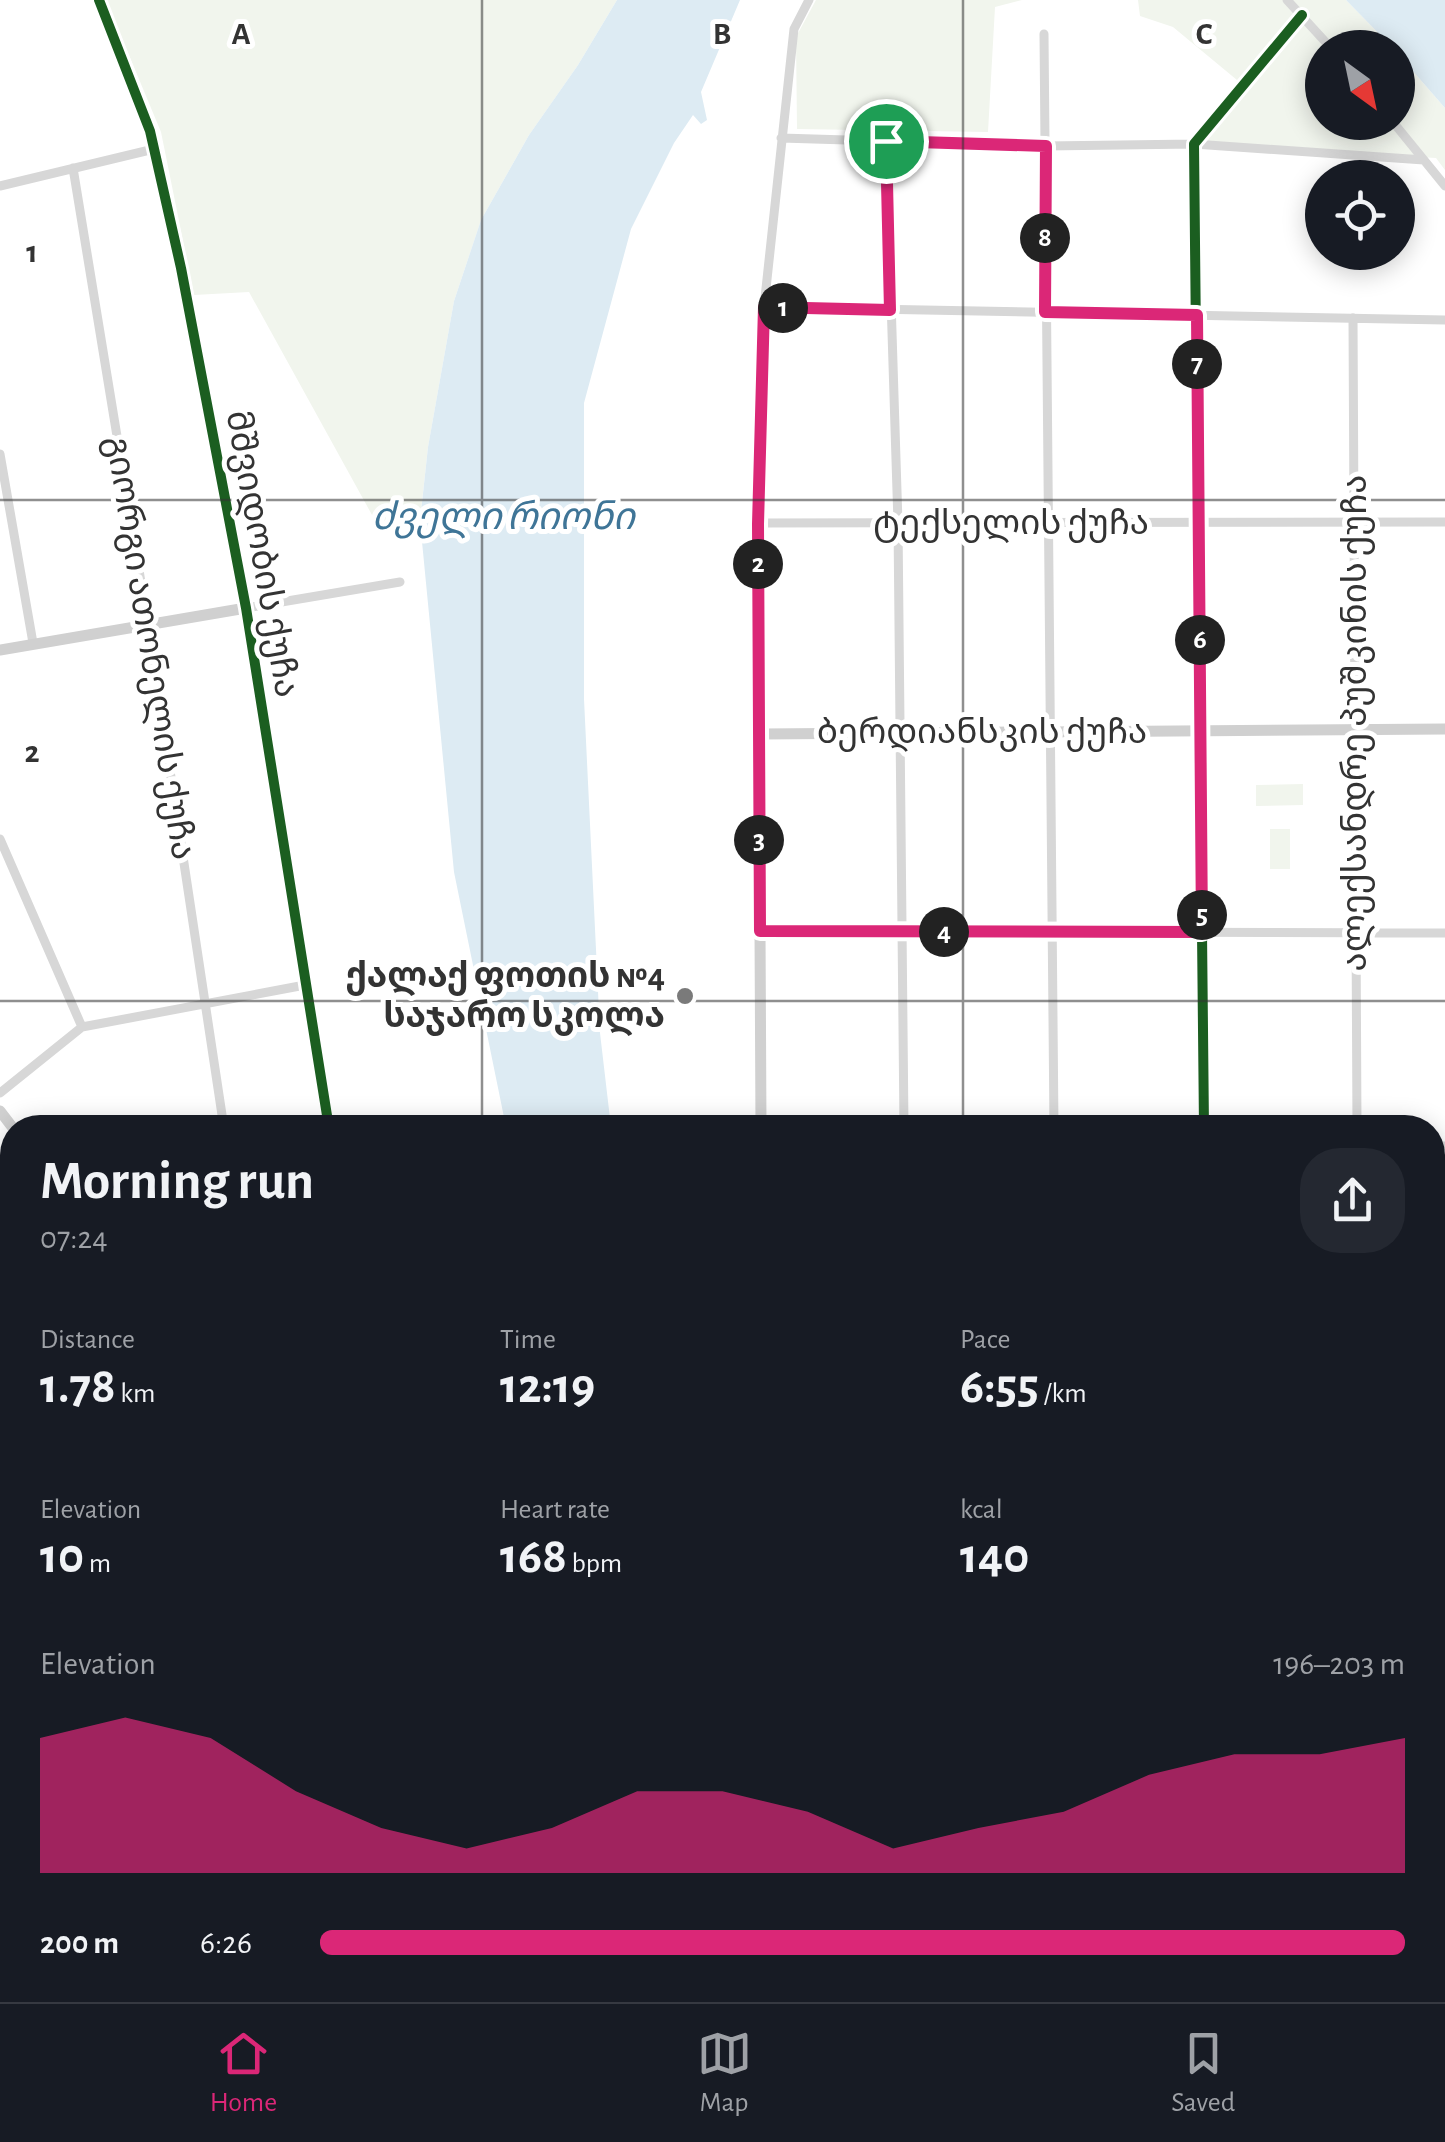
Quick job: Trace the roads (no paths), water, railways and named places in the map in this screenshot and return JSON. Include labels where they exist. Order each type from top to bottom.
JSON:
[{"type":"street","name":"მშვიდობის ქუჩა","points":[[99,0],[150,132],[182,268],[246,608],[327,1115]]},
{"type":"street","points":[[761,1115],[758,524],[764,307],[794,30],[808,0]]},
{"type":"street","points":[[1288,0],[1315,30]]},
{"type":"street","points":[[1204,1115],[1194,144],[1302,15]]},
{"type":"street","points":[[1044,34],[1054,1115]]},
{"type":"street","points":[[781,138],[1046,146],[1194,144],[1424,160]]},
{"type":"street","points":[[1408,140],[1445,186]]},
{"type":"street","points":[[886,141],[898,523],[904,1115]]},
{"type":"street","points":[[0,186],[154,149]]},
{"type":"street","name":"გიორგი ათონელის ქუჩა","points":[[73,168],[148,625],[222,1115]]},
{"type":"street","points":[[764,307],[1445,320]]},
{"type":"street","name":"ალექსანდრე პუშკინის ქუჩა","points":[[1353,318],[1357,1115]]},
{"type":"street","points":[[0,454],[33,643]]},
{"type":"street","name":"ტექსელის ქუჩა","points":[[758,524],[1445,522]]},
{"type":"street","points":[[0,650],[400,582]]},
{"type":"street","name":"ბერდიანსკის ქუჩა","points":[[759,734],[1445,729]]},
{"type":"street","points":[[0,839],[82,1027]]},
{"type":"street","points":[[760,931],[1445,932]]},
{"type":"street","points":[[0,1093],[82,1027],[306,986]]},
{"type":"water","name":"ძველი რიონი","points":[[617,0],[740,0],[701,92],[707,120],[701,124],[693,115],[674,143],[631,229],[584,403],[584,699],[600,1033],[610,1115],[504,1115],[454,872],[420,521],[428,447],[454,301],[481,220],[529,135]]},
{"type":"water","points":[[1346,0],[1445,0],[1445,108],[1415,74],[1415,30],[1375,30]]},
{"type":"place","name":"ქალაქ ფოთის №4 საჯარო სკოლა","points":[[685,996]]}]
